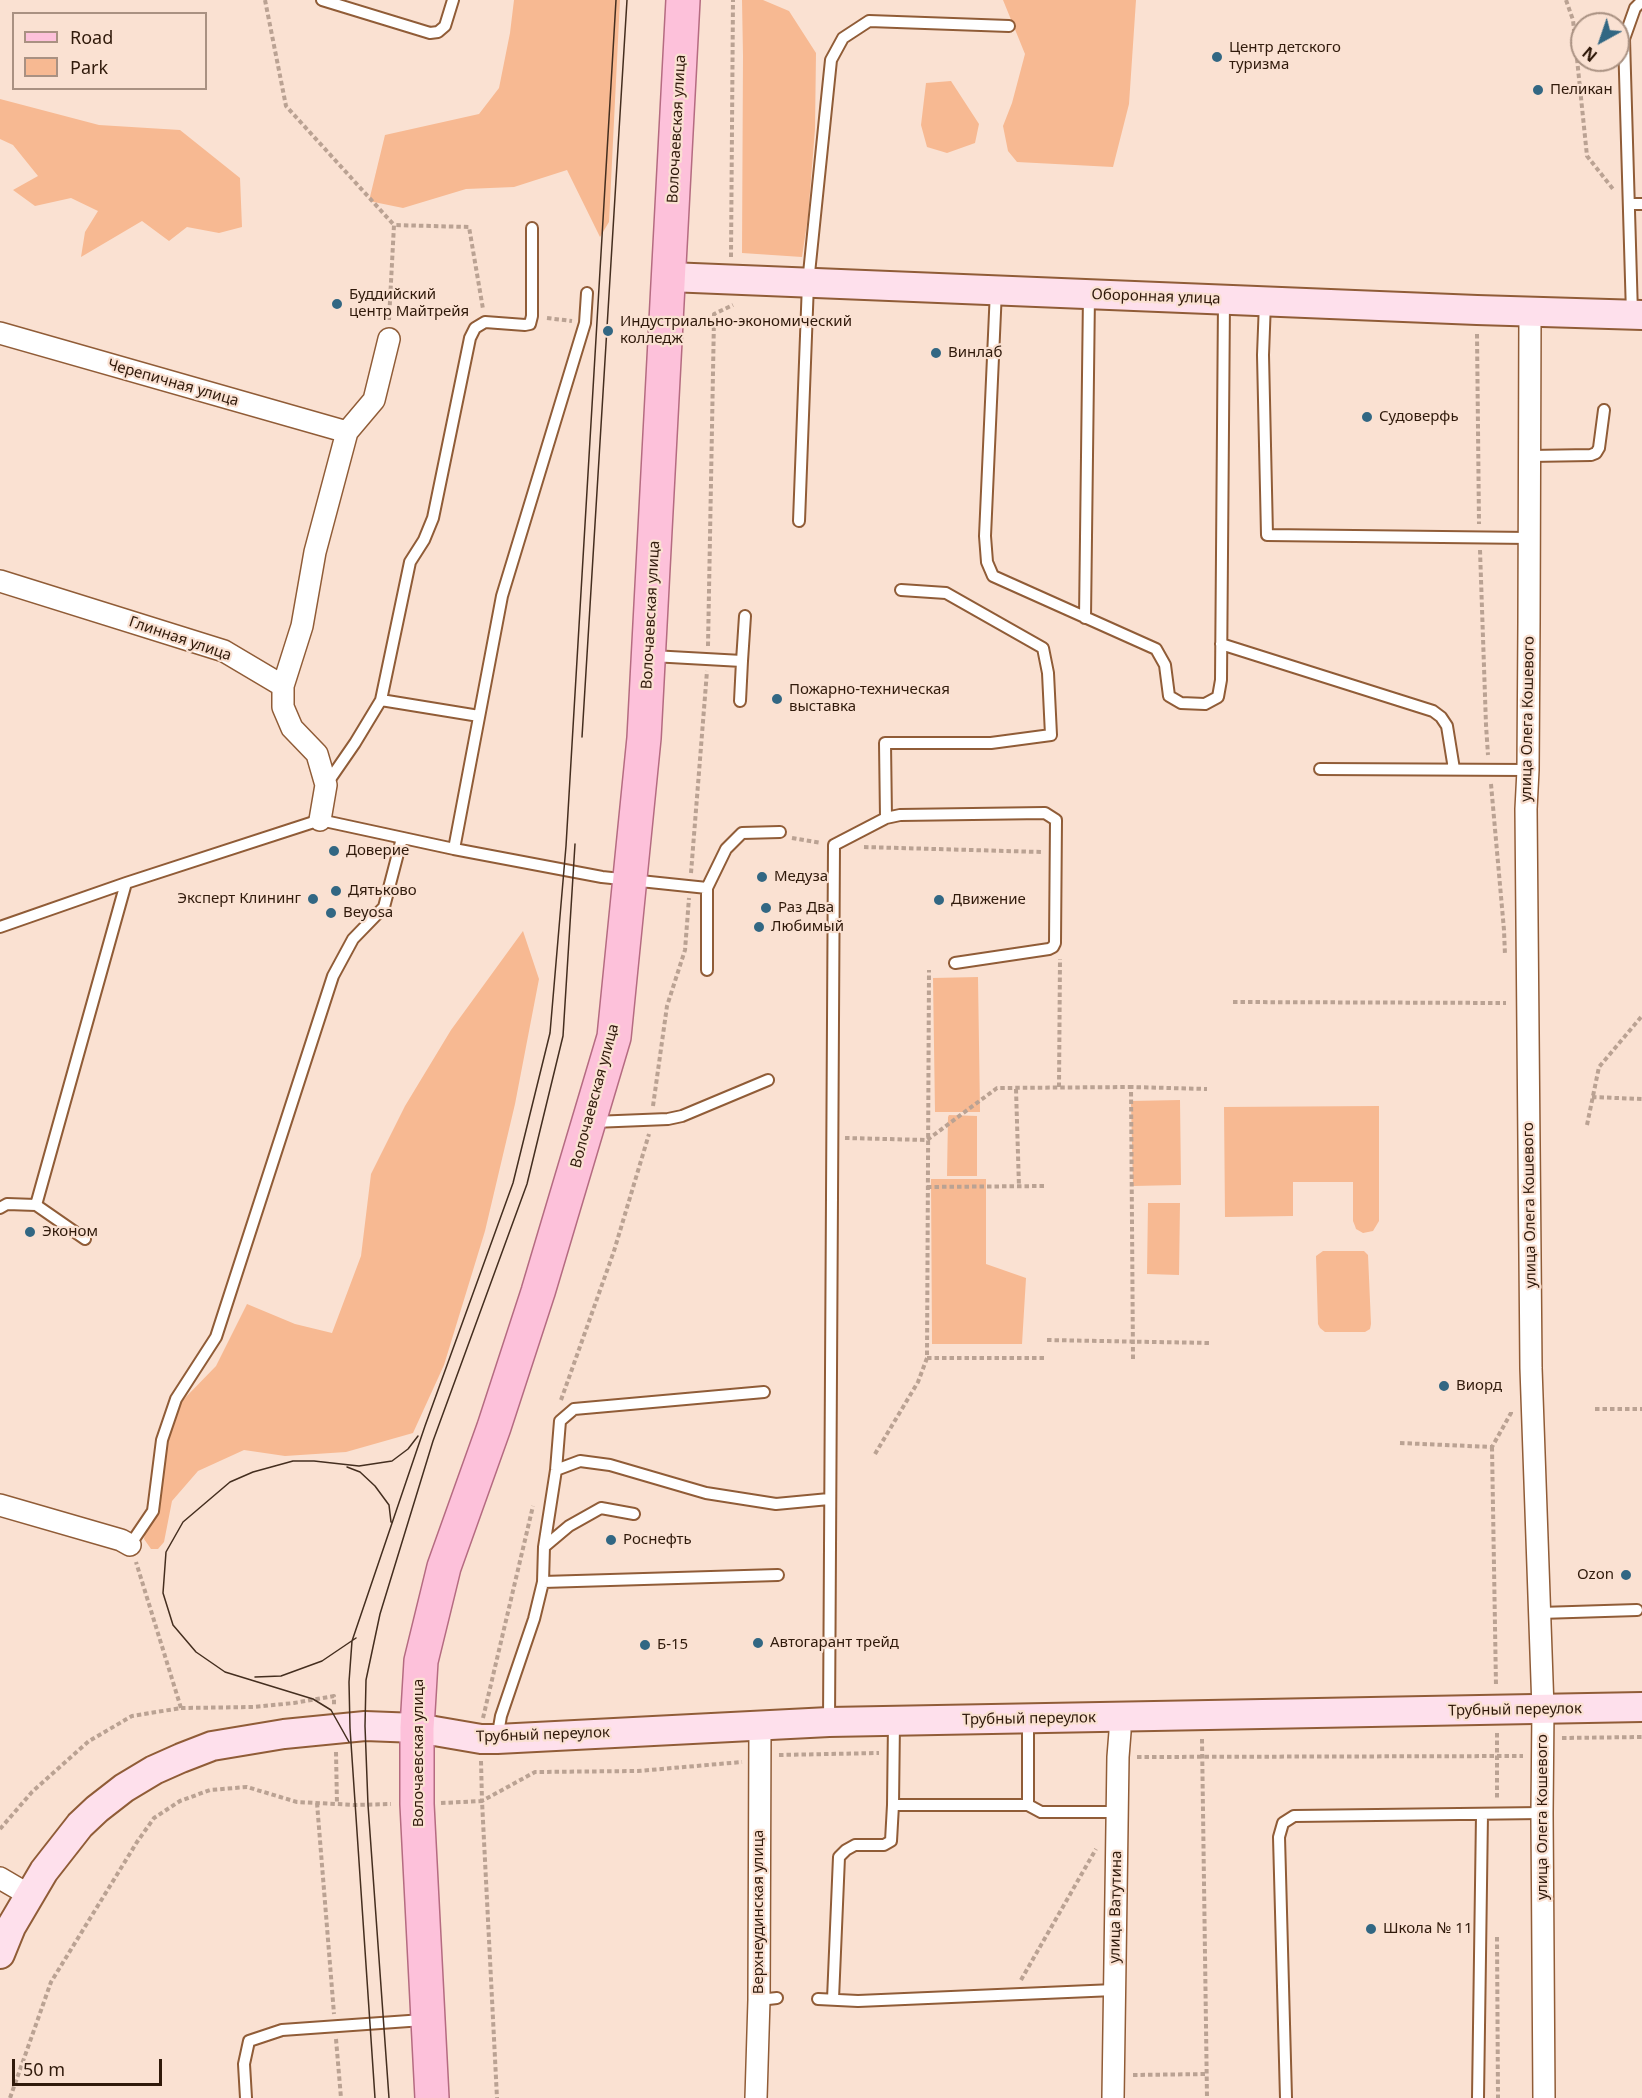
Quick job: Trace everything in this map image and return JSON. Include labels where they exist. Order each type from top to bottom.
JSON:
[{"type":"main road","name":"Волочаевская улица","points":[[432,2098],[417,1804],[417,1728],[421,1661],[444,1567],[494,1427],[538,1292],[614,1037],[644,738],[683,0]]},
{"type":"street","name":"Оборонная улица","points":[[669,277],[1637,315]]},
{"type":"street","name":"улица Олега Кошевого","points":[[1530,312],[1530,537],[1526,809],[1531,1368],[1543,1709],[1544,2098]]},
{"type":"street","name":"Черепичная улица","points":[[0,333],[347,432]]},
{"type":"street","points":[[320,820],[326,785],[317,754],[292,728],[282,707],[283,686],[302,626],[315,552],[347,432],[374,400],[388,339]]},
{"type":"street","name":"Глинная улица","points":[[0,581],[224,651],[283,686]]},
{"type":"street","points":[[0,1505],[121,1539],[130,1545]]},
{"type":"street","name":"Трубный переулок","points":[[0,1954],[29,1895],[61,1848],[97,1809],[124,1788],[154,1770],[212,1746],[284,1734],[365,1726],[417,1728],[489,1739],[830,1722],[1642,1707]]},
{"type":"street","name":"улица Ватутина","points":[[1113,2097],[1119,1717]]},
{"type":"street","name":"Верхнеудинская улица","points":[[756,2098],[768,1999],[759,1758],[760,1725]]},
{"type":"street","points":[[0,1878],[29,1895]]},
{"type":"lane","points":[[322,0],[430,33],[438,32],[445,26],[453,0]]},
{"type":"lane","points":[[1637,315],[1624,39],[1635,8],[1642,1]]},
{"type":"lane","points":[[799,521],[808,283],[831,60],[843,38],[869,21],[1010,26]]},
{"type":"lane","points":[[1630,204],[1642,204]]},
{"type":"lane","points":[[326,785],[381,700],[410,562],[424,540],[433,518],[470,338],[475,328],[485,322],[530,324],[532,316],[532,228]]},
{"type":"lane","points":[[996,290],[986,537],[987,562],[993,576],[1156,649],[1165,665],[1169,696],[1181,703],[1205,704],[1218,697],[1221,680],[1224,300]]},
{"type":"lane","points":[[454,849],[502,596],[585,323],[587,293]]},
{"type":"lane","points":[[1085,618],[1089,294]]},
{"type":"lane","points":[[1265,302],[1263,355],[1267,535],[1530,537]]},
{"type":"lane","points":[[1530,456],[1596,453],[1599,448],[1604,410]]},
{"type":"lane","points":[[886,818],[885,743],[991,743],[1052,735],[1048,673],[1043,648],[946,593],[901,590]]},
{"type":"lane","points":[[740,701],[745,616]]},
{"type":"lane","points":[[1221,644],[1433,711],[1447,726],[1454,769]]},
{"type":"lane","points":[[648,656],[742,661]]},
{"type":"lane","points":[[381,700],[479,716]]},
{"type":"lane","points":[[1320,769],[1528,770]]},
{"type":"lane","points":[[830,1722],[829,1499],[834,845],[886,818],[900,815],[1046,813],[1056,820],[1055,943],[1053,947],[955,963]]},
{"type":"lane","points":[[0,927],[320,820],[454,849],[630,881],[707,888]]},
{"type":"lane","points":[[707,970],[707,888],[726,849],[742,833],[780,832]]},
{"type":"lane","points":[[130,1545],[153,1511],[162,1440],[176,1399],[216,1337],[333,976],[353,939],[384,907],[402,838]]},
{"type":"lane","points":[[36,1205],[126,883]]},
{"type":"lane","points":[[590,1122],[651,1120],[682,1116],[768,1080]]},
{"type":"lane","points":[[0,1208],[7,1204],[36,1205],[84,1239]]},
{"type":"lane","points":[[489,1739],[501,1716],[534,1619],[543,1582],[543,1547],[556,1470],[560,1420],[574,1409],[764,1392]]},
{"type":"lane","points":[[556,1470],[580,1461],[610,1465],[706,1493],[776,1504],[829,1499]]},
{"type":"lane","points":[[543,1547],[569,1526],[601,1508],[634,1514]]},
{"type":"lane","points":[[543,1582],[778,1575]]},
{"type":"lane","points":[[1540,1613],[1637,1610]]},
{"type":"lane","points":[[1028,1719],[1028,1805]]},
{"type":"lane","points":[[833,1999],[839,1857],[855,1845],[884,1845],[891,1841],[894,1805],[894,1721]]},
{"type":"lane","points":[[894,1805],[1028,1805],[1041,1812],[1118,1812]]},
{"type":"lane","points":[[1286,2098],[1279,1837],[1283,1823],[1294,1816],[1542,1813]]},
{"type":"lane","points":[[1478,2098],[1482,1814]]},
{"type":"lane","points":[[818,1999],[858,2001],[1114,1990]]},
{"type":"lane","points":[[246,2098],[244,2064],[249,2041],[282,2030],[427,2019]]},
{"type":"path","points":[[265,0],[286,106],[394,225],[388,339]]},
{"type":"path","points":[[731,260],[733,0]]},
{"type":"path","points":[[1566,0],[1573,20],[1587,156],[1610,187],[1630,204]]},
{"type":"path","points":[[394,225],[469,227],[485,322]]},
{"type":"path","points":[[1477,310],[1479,538],[1486,725],[1504,930]]},
{"type":"path","points":[[532,316],[585,323]]},
{"type":"path","points":[[879,848],[1040,852],[1050,855]]},
{"type":"path","points":[[557,1409],[614,1251],[648,1136],[667,1006],[685,950],[690,886]]},
{"type":"path","points":[[1059,1088],[1060,955]]},
{"type":"path","points":[[875,1454],[918,1382],[927,1358],[929,970]]},
{"type":"path","points":[[1233,1002],[1506,1003]]},
{"type":"path","points":[[1587,1125],[1599,1067],[1642,1016]]},
{"type":"path","points":[[832,1137],[927,1140],[997,1088],[1207,1089]]},
{"type":"path","points":[[1016,1088],[1019,1187]]},
{"type":"path","points":[[1131,1088],[1133,1359]]},
{"type":"path","points":[[1592,1097],[1642,1099]]},
{"type":"path","points":[[927,1187],[1045,1186]]},
{"type":"path","points":[[1047,1340],[1210,1343]]},
{"type":"path","points":[[927,1358],[1046,1358]]},
{"type":"path","points":[[1595,1409],[1641,1408]]},
{"type":"path","points":[[1496,1710],[1492,1447],[1501,1432]]},
{"type":"path","points":[[1400,1443],[1492,1447]]},
{"type":"path","points":[[497,2098],[482,1801],[489,1739],[483,1715],[534,1501]]},
{"type":"path","points":[[0,1829],[32,1792],[89,1741],[132,1716],[181,1708],[130,1545]]},
{"type":"path","points":[[1201,1716],[1207,2098]]},
{"type":"path","points":[[1565,1738],[1642,1737]]},
{"type":"path","points":[[10,2098],[51,1982],[154,1818],[180,1801],[210,1790],[247,1787],[297,1802],[356,1805],[482,1801],[535,1772],[638,1771],[759,1758],[893,1752]]},
{"type":"path","points":[[1118,1757],[1497,1756]]},
{"type":"path","points":[[317,1803],[341,2098]]},
{"type":"path","points":[[1013,1995],[1118,1812]]},
{"type":"path","points":[[1113,2075],[1207,2074]]},
{"type":"green space","points":[[514,0],[620,0],[609,222],[600,237],[567,170],[514,187],[466,189],[403,208],[369,201],[385,135],[479,114],[499,88]]},
{"type":"green space","points":[[742,0],[763,0],[789,11],[816,53],[815,129],[808,217],[802,257],[742,253]]},
{"type":"green space","points":[[1003,0],[1136,0],[1129,104],[1113,167],[1017,162],[1008,151],[1003,126],[1012,103],[1025,54]]},
{"type":"green space","points":[[951,81],[979,124],[975,143],[947,153],[927,147],[921,125],[926,83]]},
{"type":"green space","points":[[0,99],[99,125],[180,130],[240,178],[242,227],[219,233],[187,227],[169,241],[142,221],[81,257],[85,232],[98,211],[71,198],[35,206],[13,190],[38,176],[13,145],[0,139]]},
{"type":"green space","points":[[523,931],[539,979],[515,1104],[485,1231],[444,1365],[413,1433],[346,1452],[285,1456],[244,1450],[198,1471],[172,1501],[164,1542],[158,1549],[151,1549],[144,1539],[155,1470],[182,1401],[216,1366],[247,1304],[295,1324],[332,1333],[361,1256],[371,1174],[405,1106],[451,1030]]},
{"type":"green space","points":[[978,977],[980,1112],[935,1112],[933,978]]},
{"type":"green space","points":[[1180,1100],[1181,1185],[1133,1186],[1131,1101]]},
{"type":"green space","points":[[1379,1106],[1379,1221],[1373,1231],[1363,1233],[1356,1229],[1353,1221],[1353,1182],[1293,1182],[1293,1216],[1225,1217],[1224,1107]]},
{"type":"green space","points":[[949,1115],[977,1116],[977,1176],[947,1176]]},
{"type":"green space","points":[[931,1179],[986,1179],[986,1264],[1026,1278],[1022,1344],[932,1344]]},
{"type":"green space","points":[[1148,1203],[1180,1203],[1179,1275],[1147,1274]]},
{"type":"green space","points":[[1323,1251],[1364,1251],[1368,1255],[1371,1324],[1370,1329],[1365,1332],[1325,1332],[1320,1328],[1316,1256]]},
{"type":"tram line","points":[[375,2098],[350,1728],[349,1682],[352,1641],[425,1426],[513,1183],[550,1033],[566,846],[616,0]]},
{"type":"tram line","points":[[582,737],[627,0]]},
{"type":"tram line","points":[[389,2098],[368,1805],[366,1680],[380,1614],[433,1441],[527,1184],[563,1036],[575,844]]},
{"type":"tram line","points":[[349,1742],[331,1710],[313,1699],[225,1672],[196,1652],[173,1625],[163,1593],[166,1552],[183,1522],[230,1482],[253,1472],[293,1461],[359,1466],[392,1461],[408,1449],[418,1436]]},
{"type":"tram line","points":[[347,1467],[360,1472],[375,1486],[389,1505],[391,1522]]},
{"type":"tram line","points":[[255,1677],[281,1676],[322,1661],[356,1638]]},
{"type":"place","name":"Центр детского туризма","points":[[1217,57]]},
{"type":"place","name":"Пеликан","points":[[1538,90]]},
{"type":"place","name":"Буддийский центр Майтрейя","points":[[337,304]]},
{"type":"place","name":"Индустриально-экономический колледж","points":[[608,331]]},
{"type":"place","name":"Винлаб","points":[[936,353]]},
{"type":"place","name":"Судоверфь","points":[[1367,417]]},
{"type":"place","name":"Пожарно-техническая выставка","points":[[777,699]]},
{"type":"place","name":"Доверие","points":[[334,851]]},
{"type":"place","name":"Медуза","points":[[762,877]]},
{"type":"place","name":"Дятьково","points":[[336,891]]},
{"type":"place","name":"Эксперт Клининг","points":[[313,899]]},
{"type":"place","name":"Движение","points":[[939,900]]},
{"type":"place","name":"Раз Два","points":[[766,908]]},
{"type":"place","name":"Beyosa","points":[[331,913]]},
{"type":"place","name":"Любимый","points":[[759,927]]},
{"type":"place","name":"Эконом","points":[[30,1232]]},
{"type":"place","name":"Виорд","points":[[1444,1386]]},
{"type":"place","name":"Роснефть","points":[[611,1540]]},
{"type":"place","name":"Ozon","points":[[1626,1575]]},
{"type":"place","name":"Автогарант трейд","points":[[758,1643]]},
{"type":"place","name":"Б-15","points":[[645,1645]]},
{"type":"place","name":"Школа № 11","points":[[1371,1929]]}]
